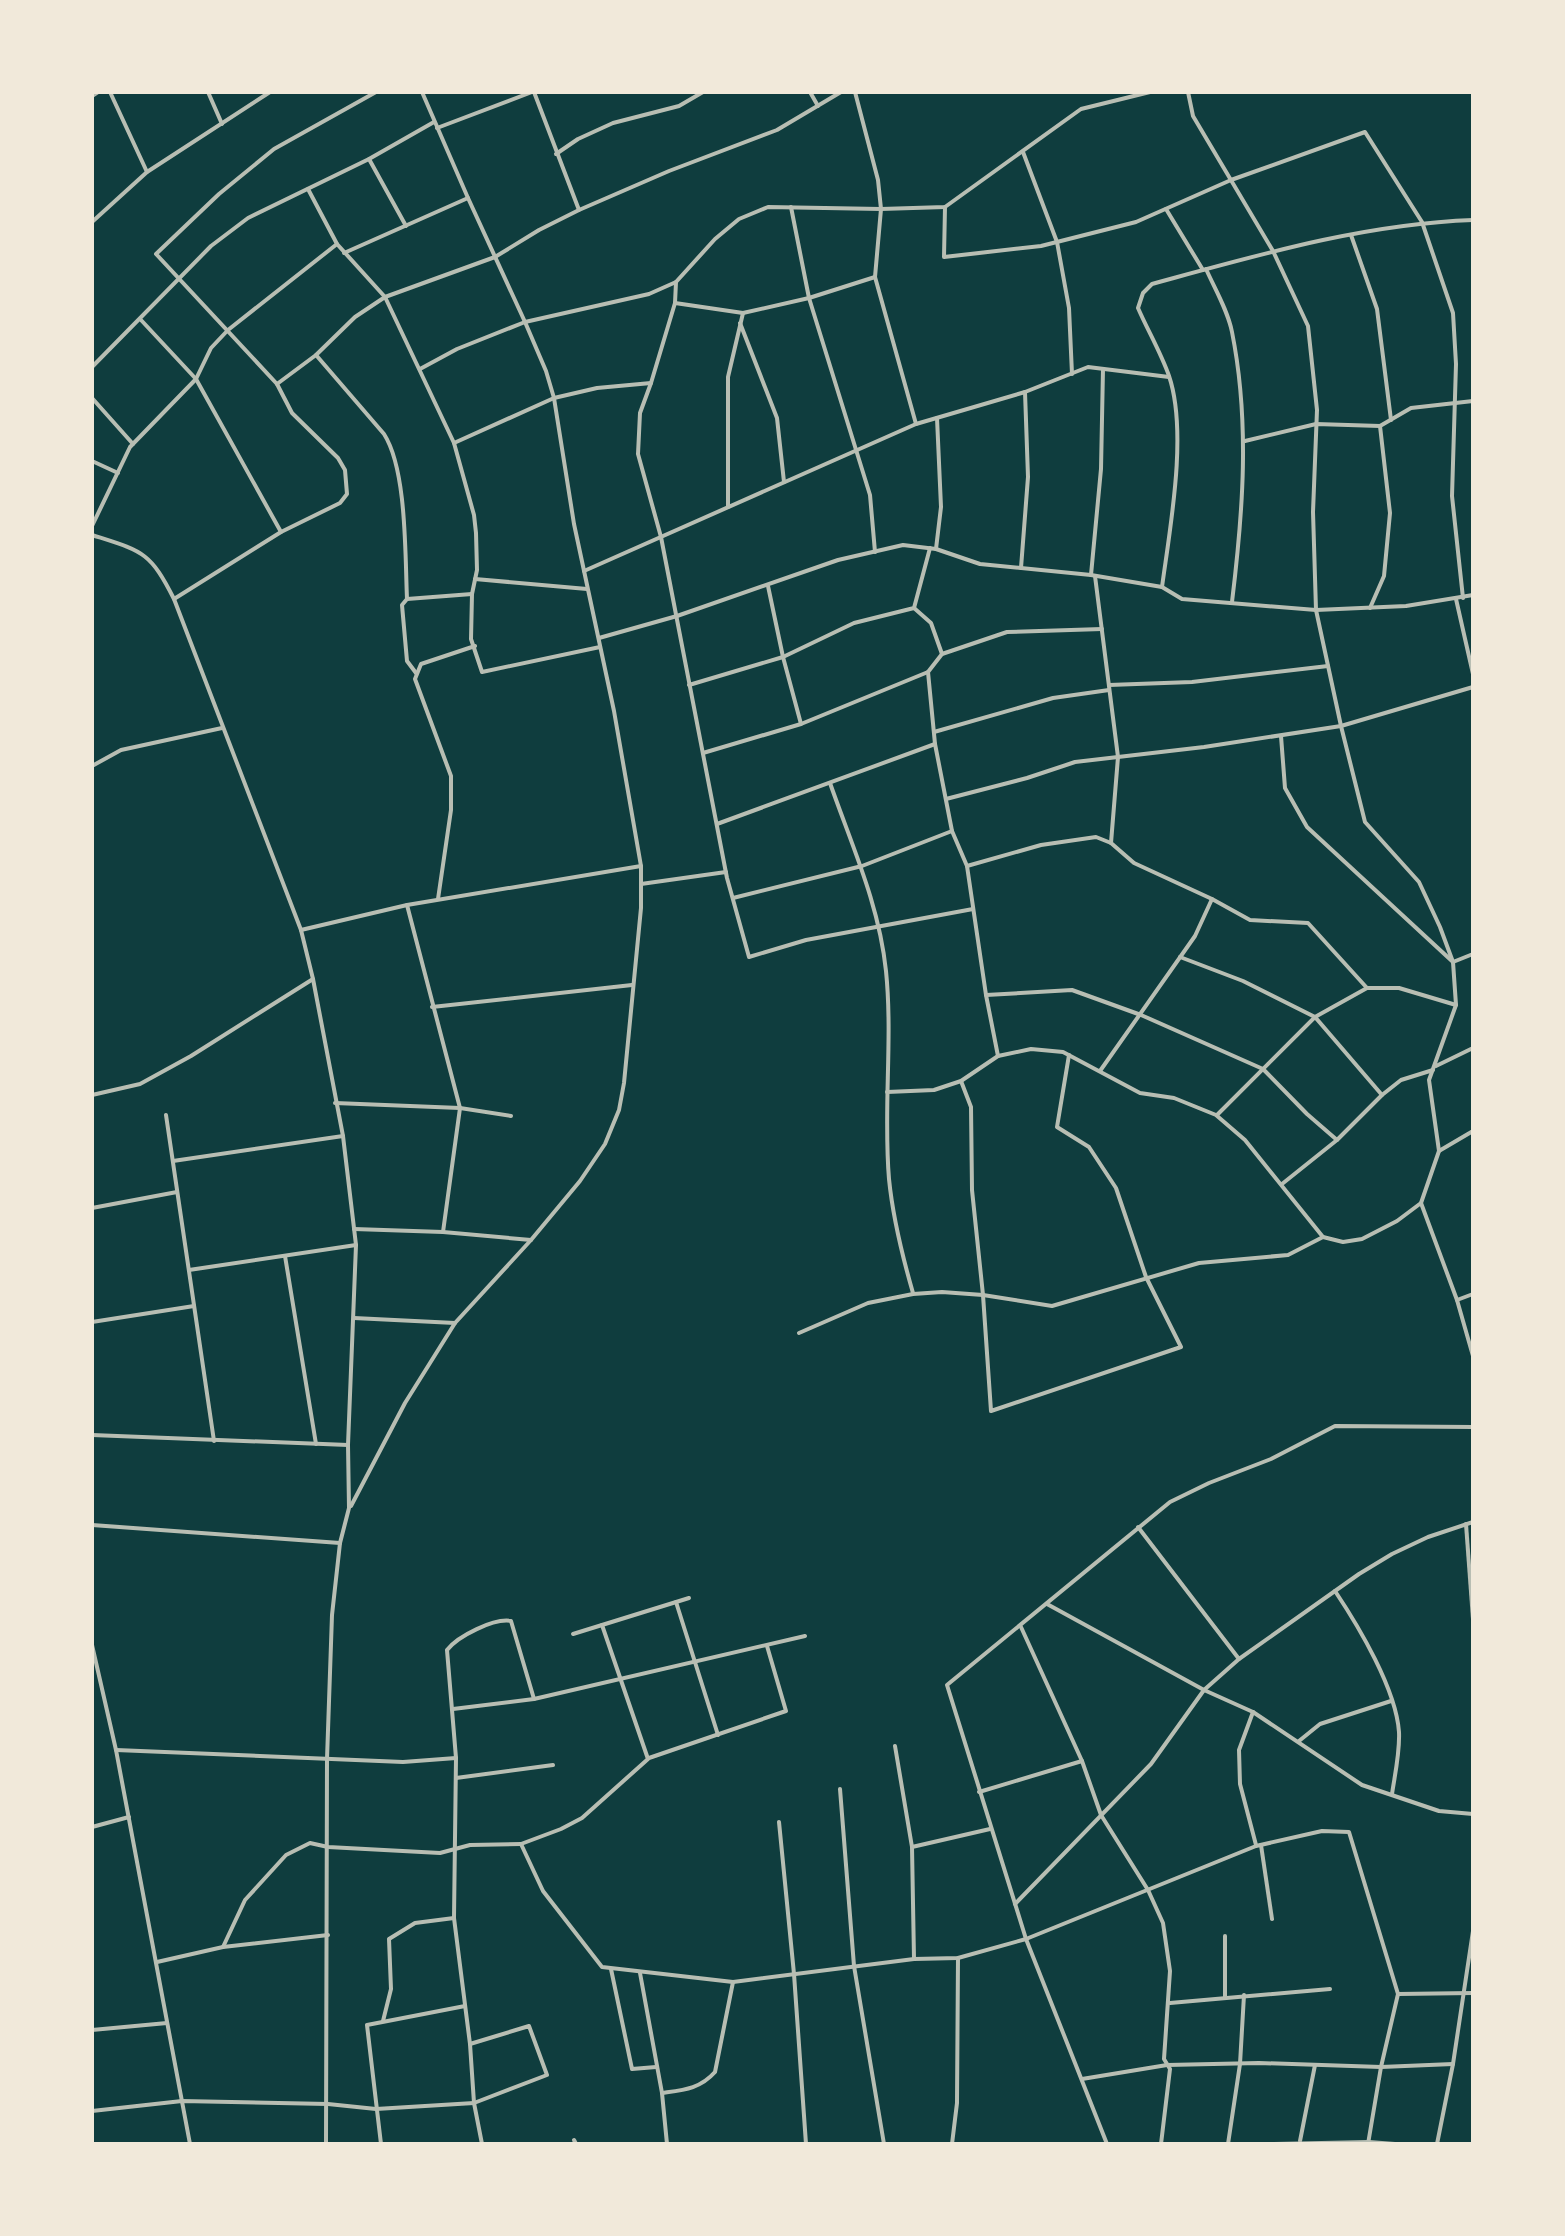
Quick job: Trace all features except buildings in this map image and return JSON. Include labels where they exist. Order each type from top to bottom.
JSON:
[{"type":"street","points":[[92,96],[98,92]]},
{"type":"street","points":[[110,92],[147,172]]},
{"type":"street","points":[[208,92],[222,124]]},
{"type":"street","points":[[92,222],[147,172],[270,92]]},
{"type":"street","points":[[174,599],[281,532],[340,503],[347,494],[342,464],[292,413],[277,384],[156,254],[219,194],[274,149],[376,92]]},
{"type":"street","points":[[326,2144],[327,1759],[332,1615],[340,1543],[349,1508],[405,1403],[455,1323],[492,1286],[580,1181],[613,1127],[624,1083],[641,908],[641,866],[583,571],[554,398],[525,322],[422,92]]},
{"type":"street","points":[[92,367],[211,246],[248,218],[436,125],[533,92],[579,210]]},
{"type":"street","points":[[556,154],[578,139],[613,123],[679,106],[703,92]]},
{"type":"street","points":[[810,92],[818,106]]},
{"type":"street","points":[[277,384],[316,355],[355,317],[385,297],[495,257],[579,210],[669,171],[777,130],[841,92]]},
{"type":"street","points":[[855,92],[878,180],[881,209],[875,277],[916,424]]},
{"type":"street","points":[[420,369],[457,349],[525,322],[649,294],[676,282],[715,239],[739,219],[768,207],[945,207],[1081,109],[1150,92]]},
{"type":"street","points":[[887,1092],[934,1090],[961,1081],[998,1056],[1031,1049],[1063,1052],[1140,1093],[1174,1098],[1216,1115],[1245,1140],[1323,1237],[1343,1242],[1362,1239],[1397,1221],[1421,1203],[1439,1151],[1429,1080],[1456,1005],[1453,962],[1419,882],[1365,822],[1341,726],[1316,610],[1313,512],[1316,424],[1308,326],[1273,251],[1193,116],[1188,92]]},
{"type":"street","points":[[945,207],[944,257],[1057,242],[1136,222],[1231,180],[1365,132],[1422,222],[1453,313],[1456,403],[1452,496],[1463,598]]},
{"type":"street","points":[[1023,152],[1057,242],[1069,308],[1072,374]]},
{"type":"street","points":[[369,159],[406,226]]},
{"type":"street","points":[[308,189],[337,244],[385,297],[454,443],[474,515],[477,545],[471,639],[482,672],[600,647]]},
{"type":"street","points":[[344,253],[468,198]]},
{"type":"street","points":[[791,207],[809,298],[870,495],[875,552]]},
{"type":"street","points":[[1166,209],[1205,270],[1232,329],[1245,441],[1241,531],[1232,602]]},
{"type":"street","points":[[1162,587],[1174,499],[1177,411],[1169,377],[1138,308],[1143,293],[1152,284],[1273,251],[1422,222],[1473,220]]},
{"type":"street","points":[[1351,234],[1377,309],[1391,420]]},
{"type":"street","points":[[92,526],[133,444],[196,379],[211,348],[228,330],[337,244]]},
{"type":"street","points":[[675,303],[743,313],[809,298],[875,277]]},
{"type":"street","points":[[676,282],[675,303],[640,413],[638,454],[661,537],[726,872],[749,957],[806,940],[973,909]]},
{"type":"street","points":[[728,507],[728,377],[743,313]]},
{"type":"street","points":[[141,320],[196,379],[281,532]]},
{"type":"street","points":[[739,322],[777,418],[784,482]]},
{"type":"street","points":[[316,355],[392,447],[404,525],[407,599],[402,605],[407,661],[416,673]]},
{"type":"street","points":[[583,571],[916,424],[1025,392],[1088,367],[1169,377]]},
{"type":"street","points":[[1103,369],[1101,469],[1093,576],[1118,757],[1111,843]]},
{"type":"street","points":[[454,443],[554,398],[597,388],[651,383]]},
{"type":"street","points":[[1021,568],[1028,477],[1025,392]]},
{"type":"street","points":[[92,398],[133,444]]},
{"type":"street","points":[[1245,441],[1316,424],[1380,426],[1411,408],[1473,401]]},
{"type":"street","points":[[914,608],[933,548],[941,507],[937,418]]},
{"type":"street","points":[[1370,608],[1384,576],[1390,513],[1380,426]]},
{"type":"street","points":[[92,461],[118,473]]},
{"type":"street","points":[[92,535],[130,547],[158,568],[174,599],[301,930],[343,1136],[356,1245],[348,1445],[349,1508]]},
{"type":"street","points":[[598,639],[677,616],[838,560],[903,545],[933,548],[980,564],[1162,587],[1182,599],[1316,610],[1370,608],[1473,595]]},
{"type":"street","points":[[475,579],[587,589]]},
{"type":"street","points":[[768,586],[801,724]]},
{"type":"street","points":[[407,599],[472,594]]},
{"type":"street","points":[[1456,599],[1473,674]]},
{"type":"street","points":[[914,608],[931,623],[942,654]]},
{"type":"street","points":[[689,685],[783,657],[854,623],[914,608]]},
{"type":"street","points":[[703,753],[801,724],[928,672],[942,654],[1007,632],[1102,629]]},
{"type":"street","points":[[438,899],[451,810],[451,776],[415,679],[421,664],[475,646]]},
{"type":"street","points":[[934,732],[1053,698],[1109,687],[1192,682],[1328,666]]},
{"type":"street","points":[[928,672],[935,744],[952,831],[967,866],[998,1056]]},
{"type":"street","points":[[946,799],[1075,762],[1341,726],[1473,687]]},
{"type":"street","points":[[92,766],[121,750],[222,728]]},
{"type":"street","points":[[1281,735],[1285,788],[1307,827],[1453,962]]},
{"type":"street","points":[[717,824],[935,744]]},
{"type":"street","points":[[830,783],[862,866],[879,928],[886,973],[889,1178],[898,1242],[913,1294]]},
{"type":"street","points":[[733,898],[862,866],[952,831]]},
{"type":"street","points":[[967,866],[1041,845],[1096,837],[1111,843],[1134,863],[1250,920],[1308,923],[1367,988]]},
{"type":"street","points":[[301,930],[438,899],[641,866]]},
{"type":"street","points":[[641,884],[726,872]]},
{"type":"street","points":[[1100,1071],[1195,936],[1212,899]]},
{"type":"street","points":[[407,905],[460,1108],[443,1232]]},
{"type":"street","points":[[1453,962],[1473,954]]},
{"type":"street","points":[[1180,957],[1243,981],[1315,1017],[1382,1095]]},
{"type":"street","points":[[92,1095],[140,1084],[191,1056],[313,979]]},
{"type":"street","points":[[432,1007],[632,985]]},
{"type":"street","points":[[1216,1115],[1315,1017],[1367,988],[1399,988],[1456,1005]]},
{"type":"street","points":[[986,995],[1072,990],[1141,1015],[1263,1069],[1337,1140]]},
{"type":"street","points":[[1282,1184],[1337,1140],[1401,1080],[1434,1068],[1473,1048]]},
{"type":"street","points":[[961,1081],[971,1107],[972,1190],[991,1411],[1181,1347],[1146,1277],[1116,1188],[1089,1147],[1057,1127],[1069,1055]]},
{"type":"street","points":[[335,1103],[460,1108],[511,1116]]},
{"type":"street","points":[[166,1115],[214,1441]]},
{"type":"street","points":[[1439,1151],[1473,1131]]},
{"type":"street","points":[[173,1161],[343,1136]]},
{"type":"street","points":[[92,1208],[177,1192]]},
{"type":"street","points":[[1421,1203],[1457,1300],[1473,1356]]},
{"type":"street","points":[[354,1229],[443,1232],[531,1240]]},
{"type":"street","points":[[799,1333],[868,1303],[913,1294],[942,1292],[983,1295],[1052,1306],[1199,1263],[1288,1255],[1323,1237]]},
{"type":"street","points":[[189,1270],[356,1245]]},
{"type":"street","points":[[285,1256],[316,1444]]},
{"type":"street","points":[[1457,1300],[1473,1294]]},
{"type":"street","points":[[92,1322],[194,1306]]},
{"type":"street","points":[[354,1318],[455,1323]]},
{"type":"street","points":[[1107,2144],[1026,1939],[947,1685],[1170,1502],[1271,1459],[1335,1426],[1473,1427]]},
{"type":"street","points":[[92,1435],[348,1445]]},
{"type":"street","points":[[1015,1904],[1151,1764],[1204,1690],[1239,1659],[1392,1554],[1428,1537],[1473,1522]]},
{"type":"street","points":[[1466,1524],[1473,1619]]},
{"type":"street","points":[[92,1525],[340,1543]]},
{"type":"street","points":[[1138,1527],[1239,1659]]},
{"type":"street","points":[[1335,1591],[1361,1633],[1392,1701],[1399,1731],[1392,1795]]},
{"type":"street","points":[[573,1634],[689,1598]]},
{"type":"street","points":[[676,1602],[718,1735]]},
{"type":"street","points":[[1047,1604],[1204,1690],[1253,1712],[1362,1785],[1439,1811],[1473,1814]]},
{"type":"street","points":[[482,2144],[474,2103],[454,1918],[456,1758],[447,1654],[452,1643],[464,1635],[505,1620],[511,1621],[534,1699]]},
{"type":"street","points":[[602,1625],[648,1759]]},
{"type":"street","points":[[1021,1627],[1082,1761],[1101,1815],[1148,1890],[1167,1941],[1170,2003],[1164,2059],[1170,2069],[1161,2144]]},
{"type":"street","points":[[453,1709],[534,1699],[805,1636]]},
{"type":"street","points":[[92,1645],[116,1750],[190,2144]]},
{"type":"street","points":[[223,1947],[245,1900],[286,1855],[310,1843],[328,1847],[440,1853],[470,1845],[521,1844],[582,1818],[648,1759],[786,1711],[767,1646]]},
{"type":"street","points":[[1299,1741],[1320,1724],[1392,1701]]},
{"type":"street","points":[[1253,1712],[1239,1750],[1240,1784],[1259,1845],[1272,1919]]},
{"type":"street","points":[[895,1746],[912,1847],[914,1959]]},
{"type":"street","points":[[116,1750],[403,1762],[456,1758]]},
{"type":"street","points":[[979,1792],[1082,1761]]},
{"type":"street","points":[[456,1778],[553,1765]]},
{"type":"street","points":[[840,1789],[854,1966],[884,2144]]},
{"type":"street","points":[[92,1827],[129,1817]]},
{"type":"street","points":[[779,1822],[806,2144]]},
{"type":"street","points":[[912,1847],[990,1829]]},
{"type":"street","points":[[521,1844],[543,1891],[599,1965],[611,1969],[733,1982],[914,1959],[958,1958],[1026,1939],[1259,1845],[1322,1831],[1350,1833],[1398,1994],[1368,2143]]},
{"type":"street","points":[[383,2021],[391,1989],[389,1939],[415,1923],[454,1918]]},
{"type":"street","points":[[1437,2144],[1453,2064],[1473,1931]]},
{"type":"street","points":[[156,1963],[223,1947],[328,1935]]},
{"type":"street","points":[[1225,1936],[1225,1997]]},
{"type":"street","points":[[952,2144],[957,2088],[958,1958]]},
{"type":"street","points":[[611,1969],[632,2069],[656,2067]]},
{"type":"street","points":[[639,1972],[662,2093],[667,2144]]},
{"type":"street","points":[[662,2093],[694,2088],[715,2072],[733,1982]]},
{"type":"street","points":[[1170,2003],[1330,1989]]},
{"type":"street","points":[[1398,1994],[1473,1993]]},
{"type":"street","points":[[1228,2144],[1240,2064],[1244,1995]]},
{"type":"street","points":[[381,2144],[367,2025],[465,2006]]},
{"type":"street","points":[[92,2030],[167,2023]]},
{"type":"street","points":[[92,2111],[182,2101],[328,2104],[376,2109],[474,2103],[545,2077],[547,2072],[529,2026],[470,2044]]},
{"type":"street","points":[[1082,2079],[1167,2065],[1381,2067],[1453,2064]]},
{"type":"street","points":[[1300,2143],[1315,2065]]},
{"type":"street","points":[[1274,2144],[1395,2144]]}]
